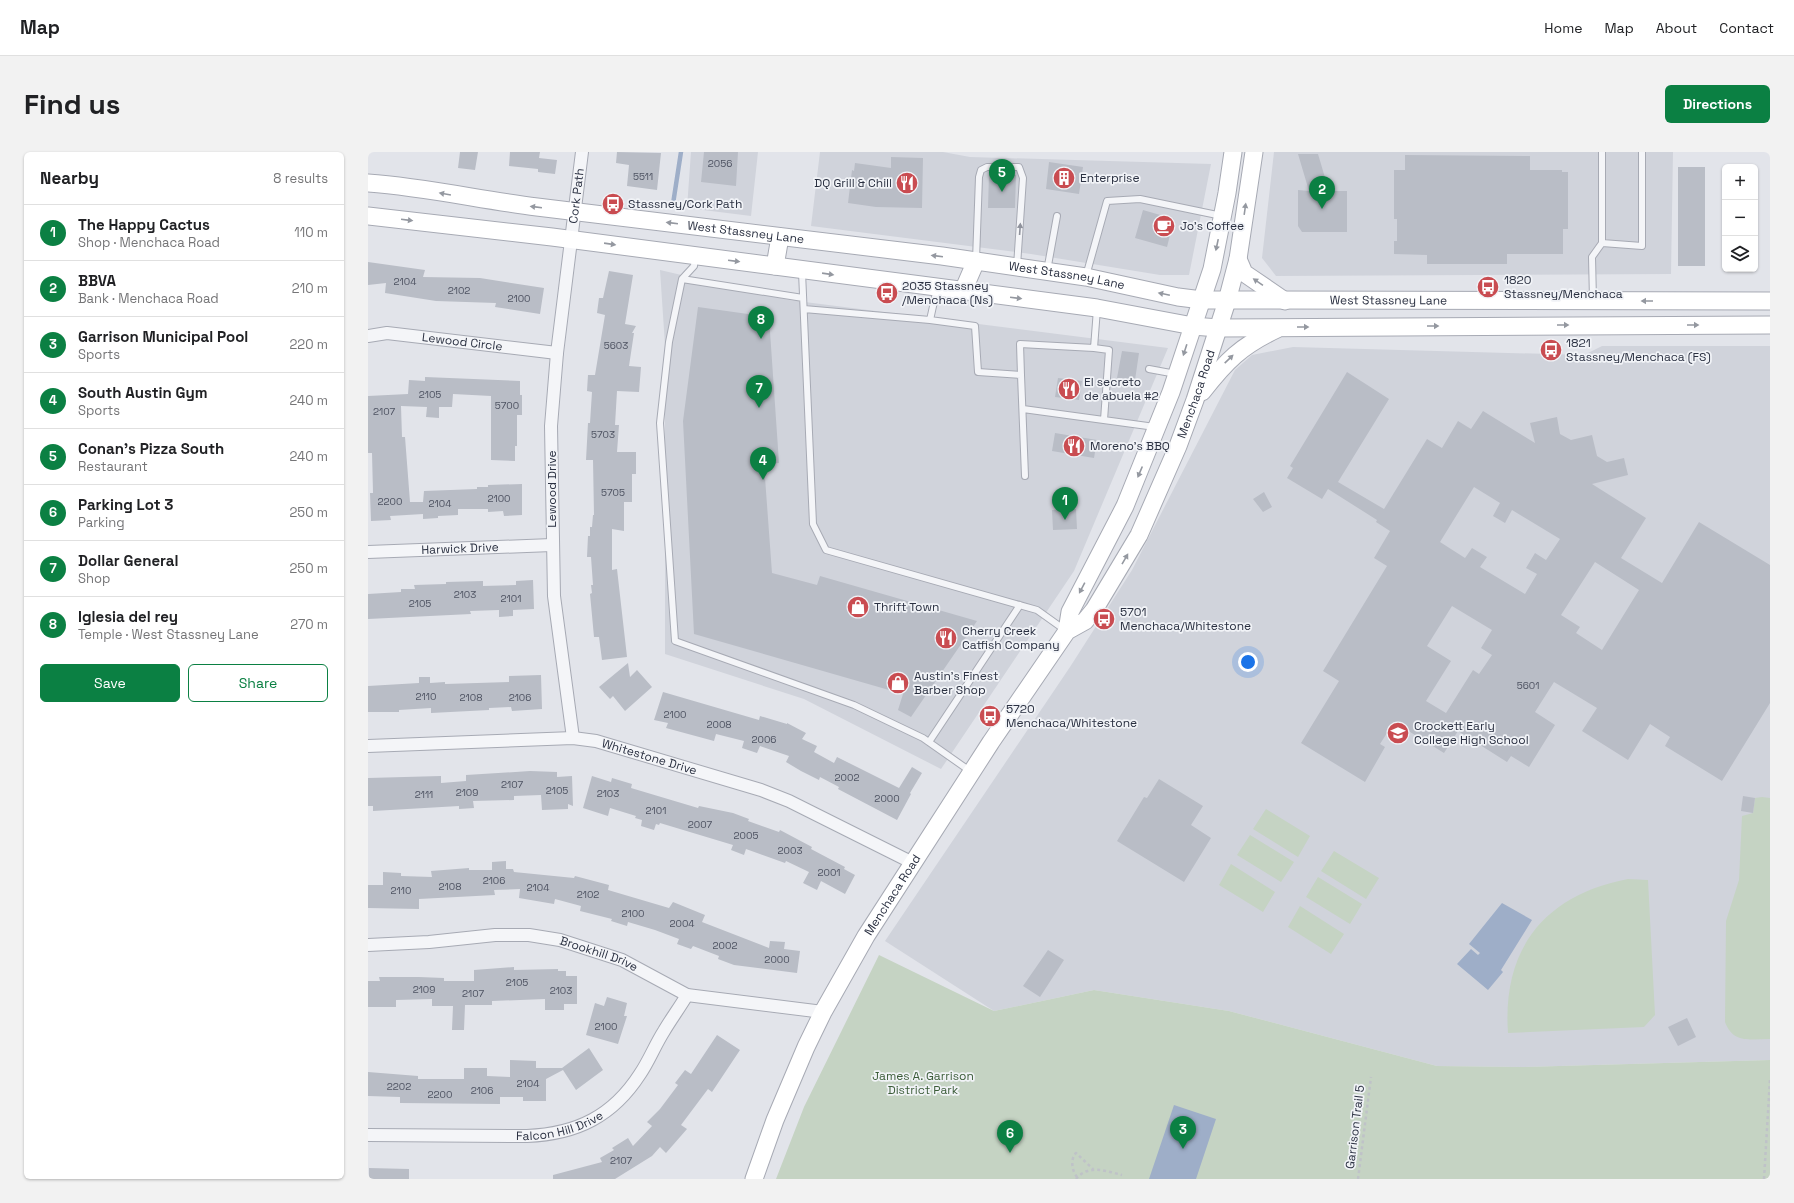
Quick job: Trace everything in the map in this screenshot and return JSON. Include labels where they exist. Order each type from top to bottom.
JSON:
[{"type":"main road","name":"Menchaca Road","points":[[754,1179],[775,1120],[823,1012],[866,936],[973,773],[991,742],[1067,631],[1070,612],[1122,512],[1158,428],[1194,326],[1212,270],[1223,216],[1233,152]]},
{"type":"main road","name":"Menchaca Road","points":[[1067,631],[1085,621],[1094,610],[1139,535],[1178,446],[1195,400],[1227,301],[1238,259],[1254,152]]},
{"type":"main road","name":"West Stassney Lane","points":[[368,183],[393,185],[483,200],[976,261],[1086,277],[1178,297],[1202,300],[1593,302],[1770,301]]},
{"type":"main road","name":"West Stassney Lane","points":[[368,216],[571,239],[1097,308],[1194,326],[1218,328],[1770,325]]},
{"type":"main road","points":[[775,266],[780,236]]},
{"type":"main road","points":[[1238,259],[1244,273],[1285,301]]},
{"type":"main road","points":[[964,291],[976,261]]},
{"type":"main road","points":[[1586,325],[1593,302]]},
{"type":"main road","points":[[1195,400],[1217,372],[1237,352],[1258,338],[1282,327]]},
{"type":"street","name":"Cork Path","points":[[571,239],[582,152]]},
{"type":"street","name":"Lewood Drive","points":[[571,239],[557,353],[551,426],[554,596],[573,738]]},
{"type":"street","name":"Lewood Circle","points":[[368,336],[388,333],[557,353]]},
{"type":"street","name":"Harwick Drive","points":[[368,552],[552,545]]},
{"type":"street","name":"Whitestone Drive","points":[[368,746],[573,738],[596,740],[761,790],[789,801],[913,863]]},
{"type":"street","name":"Brookhill Drive","points":[[368,945],[429,942],[495,935],[529,935],[560,940],[622,960],[687,995],[823,1012]]},
{"type":"street","name":"Falcon Hill Drive","points":[[368,1135],[528,1136],[546,1135],[581,1126],[595,1119],[609,1109],[633,1086],[664,1031],[687,995]]},
{"type":"lane","points":[[1593,302],[1592,257],[1602,243],[1602,152]]},
{"type":"lane","points":[[1602,243],[1642,246],[1642,152]]},
{"type":"lane","points":[[976,261],[979,177],[981,170],[987,167],[1019,167],[1023,178],[1017,268]]},
{"type":"lane","points":[[1086,277],[1107,200],[1140,200],[1223,216]]},
{"type":"lane","points":[[1047,272],[1057,216]]},
{"type":"lane","points":[[695,256],[694,266],[682,280],[669,342],[660,423],[675,641],[854,705],[929,742],[973,773]]},
{"type":"lane","points":[[802,270],[814,524],[826,550],[1037,610],[1067,631]]},
{"type":"lane","points":[[682,280],[803,298]]},
{"type":"lane","points":[[930,320],[937,288]]},
{"type":"lane","points":[[1094,348],[1097,308]]},
{"type":"lane","points":[[804,309],[930,320],[976,326],[978,372],[1021,375]]},
{"type":"lane","points":[[1025,476],[1020,344],[1109,350],[1104,420]]},
{"type":"lane","points":[[1149,369],[1177,375]]},
{"type":"lane","points":[[1023,409],[1158,428]]},
{"type":"lane","points":[[929,742],[1020,605]]},
{"type":"path","name":"Garrison Trail 5","points":[[1358,1179],[1371,1077]]},
{"type":"path","points":[[1764,1179],[1770,1079]]},
{"type":"path","points":[[1093,1169],[1076,1153],[1072,1161],[1073,1170],[1077,1178],[1086,1171],[1093,1169],[1122,1174]]},
{"type":"shaded area","points":[[691,152],[758,152],[751,216],[687,208]]},
{"type":"shaded area","points":[[820,152],[943,152],[970,157],[1211,164],[1189,275],[1160,275],[1031,254],[811,226]]},
{"type":"shaded area","points":[[1274,152],[1673,152],[1671,274],[1276,276],[1262,258]]},
{"type":"shaded area","points":[[660,270],[789,300],[1168,348],[1074,571],[941,769],[804,699],[665,654],[665,345]]},
{"type":"shaded area","name":"Crockett Early College High School","points":[[1602,346],[1770,346],[1770,1060],[1522,1067],[1437,1066],[1229,1011],[1094,990],[994,1011],[885,941],[1070,667],[1132,570],[1235,370],[1252,355],[1293,347],[1584,355]]},
{"type":"green space","points":[[1755,798],[1770,798],[1770,1039],[1743,1039],[1733,1034],[1728,1029],[1725,1022],[1726,921],[1739,880],[1742,816],[1753,813]]},
{"type":"green space","points":[[1266,809],[1310,836],[1298,857],[1253,829]]},
{"type":"green space","points":[[1250,835],[1294,862],[1281,882],[1237,855]]},
{"type":"green space","points":[[1334,851],[1379,878],[1366,899],[1321,871]]},
{"type":"green space","points":[[1231,864],[1275,892],[1263,912],[1219,885]]},
{"type":"green space","points":[[1318,877],[1362,904],[1350,924],[1306,897]]},
{"type":"green space","points":[[1628,879],[1648,880],[1655,1015],[1644,1027],[1508,1033],[1508,1003],[1513,975],[1521,951],[1535,930],[1552,912],[1573,898],[1599,887]]},
{"type":"green space","points":[[1300,906],[1344,934],[1331,954],[1288,927]]},
{"type":"green space","name":"James A. Garrison District Park","points":[[879,955],[994,1011],[1094,990],[1229,1011],[1437,1066],[1522,1067],[1770,1060],[1770,1179],[776,1179],[804,1107]]},
{"type":"water","points":[[1502,903],[1532,920],[1501,970],[1503,972],[1488,990],[1457,964],[1471,949],[1478,955],[1480,953],[1469,944]]},
{"type":"water","points":[[1174,1105],[1216,1119],[1196,1179],[1149,1179]]},
{"type":"building","points":[[460,152],[478,152],[475,170],[458,168]]},
{"type":"building","points":[[510,152],[540,152],[539,158],[557,160],[555,174],[538,172],[538,169],[509,166]]},
{"type":"building","points":[[617,152],[661,153],[657,190],[627,186],[629,165],[616,163]]},
{"type":"building","points":[[704,152],[738,152],[736,186],[701,182]]},
{"type":"building","points":[[1298,154],[1318,154],[1329,191],[1347,191],[1347,232],[1302,232],[1298,226],[1298,190],[1309,191]]},
{"type":"building","points":[[1405,155],[1530,156],[1530,170],[1562,170],[1562,172],[1568,172],[1568,229],[1563,229],[1563,254],[1507,254],[1507,264],[1427,264],[1427,255],[1394,254],[1394,241],[1397,241],[1397,219],[1394,219],[1394,170],[1405,170]]},
{"type":"building","points":[[891,157],[923,158],[922,208],[876,207],[848,203],[852,170],[854,171],[855,163],[891,168]]},
{"type":"building","name":"Enterprise","points":[[1049,162],[1083,167],[1079,194],[1046,189]]},
{"type":"building","points":[[1678,167],[1705,167],[1705,266],[1678,266]]},
{"type":"building","points":[[989,174],[1016,175],[1015,208],[988,208]]},
{"type":"building","points":[[1143,210],[1174,219],[1167,247],[1135,238]]},
{"type":"building","points":[[368,262],[425,270],[423,277],[480,278],[544,288],[540,314],[495,307],[496,303],[436,301],[385,293],[386,283],[368,285]]},
{"type":"building","points":[[609,271],[633,275],[625,324],[636,326],[632,333],[634,333],[629,366],[641,367],[639,392],[617,391],[615,425],[619,425],[617,452],[636,452],[636,474],[632,474],[632,502],[624,502],[624,531],[612,529],[612,570],[617,569],[627,657],[602,660],[599,637],[594,637],[590,594],[592,593],[591,585],[593,585],[591,557],[587,557],[588,536],[590,536],[590,527],[592,527],[594,515],[593,460],[586,460],[588,423],[590,423],[592,392],[587,391],[588,375],[595,375],[605,315],[597,313],[599,298],[603,298]]},
{"type":"building","points":[[698,307],[769,317],[779,463],[764,464],[772,573],[817,585],[820,576],[977,621],[911,717],[898,710],[903,694],[694,634],[683,421]]},
{"type":"building","points":[[1122,351],[1139,353],[1135,380],[1117,378]]},
{"type":"building","points":[[1347,372],[1389,399],[1338,482],[1384,509],[1427,439],[1442,448],[1458,421],[1471,429],[1483,411],[1535,443],[1530,423],[1557,417],[1560,434],[1571,440],[1592,435],[1597,456],[1607,462],[1624,458],[1628,475],[1592,484],[1646,518],[1621,558],[1662,583],[1699,522],[1770,565],[1770,703],[1722,781],[1665,746],[1670,737],[1650,724],[1628,760],[1582,731],[1597,708],[1554,682],[1535,712],[1555,725],[1529,767],[1511,756],[1507,762],[1458,731],[1444,753],[1394,722],[1380,744],[1385,747],[1365,782],[1301,743],[1339,681],[1323,671],[1387,566],[1374,558],[1390,531],[1376,522],[1377,520],[1328,489],[1322,499],[1287,478],[1293,468],[1290,466]],"holes":[[[1474,487],[1500,503],[1493,516],[1505,523],[1512,510],[1560,539],[1546,560],[1535,553],[1526,568],[1537,574],[1525,594],[1480,567],[1487,557],[1472,548],[1465,558],[1440,542]],[[1595,562],[1639,590],[1602,650],[1576,633],[1580,627],[1561,615]],[[1452,606],[1492,630],[1481,648],[1492,655],[1479,674],[1473,670],[1446,713],[1426,701],[1451,661],[1427,646]]]},
{"type":"building","points":[[425,377],[520,381],[522,415],[517,415],[517,446],[515,446],[515,461],[491,460],[491,396],[453,394],[452,407],[439,407],[439,418],[426,417],[427,407],[401,406],[402,437],[405,437],[410,502],[423,502],[424,491],[477,489],[477,487],[488,487],[488,485],[522,484],[522,515],[504,516],[503,511],[488,512],[488,509],[458,509],[458,515],[438,516],[438,518],[423,519],[423,514],[390,516],[391,520],[371,521],[370,493],[373,493],[372,453],[368,453],[368,396],[408,394],[409,380],[425,381]]},
{"type":"building","name":"El secreto de abuela #2","points":[[1058,378],[1082,381],[1079,400],[1055,397]]},
{"type":"building","name":"Moreno's BBQ","points":[[1055,433],[1097,440],[1094,458],[1052,451]]},
{"type":"building","points":[[1264,492],[1272,507],[1263,512],[1253,499]]},
{"type":"building","points":[[1076,509],[1077,529],[1053,530],[1052,510]]},
{"type":"building","points":[[533,580],[534,609],[513,610],[513,616],[499,617],[499,610],[470,611],[471,614],[368,619],[368,594],[401,592],[401,589],[415,589],[414,585],[446,584],[446,582],[483,581],[483,586],[516,585],[516,581]]},
{"type":"building","points":[[628,663],[630,677],[637,670],[652,687],[625,711],[613,696],[610,699],[599,687]]},
{"type":"building","points":[[541,675],[542,709],[512,711],[511,707],[489,708],[489,710],[431,713],[431,708],[399,710],[399,712],[368,712],[368,686],[419,683],[419,677],[430,677],[430,683],[445,682],[445,684],[509,682],[509,676]]},
{"type":"building","points":[[663,692],[759,720],[760,716],[787,723],[806,733],[802,739],[817,746],[814,752],[834,763],[837,757],[899,788],[912,767],[922,773],[910,793],[911,794],[897,820],[838,789],[839,787],[820,777],[819,780],[801,771],[786,762],[789,756],[760,746],[757,753],[742,748],[744,741],[716,734],[714,741],[666,728],[668,723],[654,720]]},
{"type":"building","points":[[530,771],[557,772],[557,777],[572,776],[573,806],[568,804],[568,809],[542,810],[541,795],[514,796],[514,800],[473,801],[474,808],[459,809],[459,806],[373,811],[373,806],[368,806],[368,778],[441,776],[441,783],[466,781],[466,775]]},
{"type":"building","points":[[592,776],[611,782],[612,778],[632,784],[631,788],[698,808],[699,806],[733,813],[749,819],[748,821],[779,832],[780,830],[812,847],[811,849],[845,867],[844,869],[855,875],[845,894],[821,881],[817,890],[803,883],[809,872],[786,861],[785,863],[746,849],[744,855],[731,850],[733,845],[660,823],[659,825],[656,824],[654,830],[641,826],[642,820],[635,818],[636,816],[610,808],[608,816],[583,808]]},
{"type":"building","points":[[1159,779],[1203,806],[1191,825],[1211,838],[1184,882],[1117,841],[1144,797],[1147,798]]},
{"type":"building","points":[[1743,796],[1755,798],[1753,813],[1741,811]]},
{"type":"building","points":[[506,861],[506,869],[513,869],[514,872],[574,878],[575,876],[609,885],[608,890],[669,908],[673,902],[705,915],[702,922],[769,948],[770,941],[785,942],[784,949],[800,951],[797,973],[734,965],[718,959],[719,956],[693,946],[691,949],[677,944],[679,939],[655,930],[628,922],[627,926],[611,921],[612,919],[580,911],[581,906],[555,899],[554,904],[519,898],[520,889],[494,890],[495,895],[419,899],[419,909],[368,908],[368,885],[383,885],[383,872],[401,873],[401,876],[432,877],[431,871],[469,868],[469,870],[492,870],[492,862]]},
{"type":"building","points":[[1048,950],[1064,960],[1040,997],[1023,986]]},
{"type":"building","points":[[514,967],[514,970],[558,969],[558,971],[566,971],[566,976],[577,976],[577,1004],[564,1004],[564,1010],[545,1010],[545,999],[492,1001],[492,1005],[465,1005],[464,1030],[452,1030],[453,1006],[432,1006],[432,999],[396,1000],[396,1007],[368,1007],[368,981],[380,981],[379,977],[444,978],[444,981],[474,981],[474,970]]},
{"type":"building","points":[[607,997],[627,1003],[624,1016],[627,1016],[618,1044],[586,1035],[595,1003],[604,1006]]},
{"type":"building","points":[[1687,1018],[1696,1037],[1678,1046],[1668,1027]]},
{"type":"building","points":[[717,1035],[740,1050],[712,1092],[708,1089],[681,1125],[687,1129],[666,1153],[660,1147],[652,1156],[615,1179],[553,1179],[553,1175],[602,1162],[600,1158],[614,1150],[612,1148],[628,1138],[633,1146],[652,1126],[647,1122],[660,1109],[678,1085],[675,1083],[685,1070],[691,1074]]},
{"type":"building","points":[[589,1048],[603,1070],[576,1090],[563,1070],[546,1079],[546,1101],[523,1101],[523,1097],[500,1097],[500,1104],[400,1103],[400,1097],[368,1096],[368,1072],[418,1076],[418,1079],[464,1079],[464,1068],[487,1068],[487,1076],[510,1077],[510,1060],[536,1061],[536,1068],[562,1068]]},
{"type":"building","points":[[369,1168],[409,1169],[409,1179],[369,1179]]},
{"type":"waterway","points":[[673,204],[681,152]]},
{"type":"place","name":"Enterprise","points":[[1064,178]]},
{"type":"place","name":"DQ Grill & Chill","points":[[907,183]]},
{"type":"place","name":"Conan's Pizza South","points":[[1002,192]]},
{"type":"place","name":"Stassney/Cork Path","points":[[613,204]]},
{"type":"place","name":"BBVA","points":[[1322,209]]},
{"type":"place","name":"Jo's Coffee","points":[[1164,226]]},
{"type":"place","name":"1820 Stassney/Menchaca","points":[[1488,287]]},
{"type":"place","name":"2035 Stassney /Menchaca (Ns)","points":[[887,293]]},
{"type":"place","name":"Iglesia del rey","points":[[761,339]]},
{"type":"place","name":"1821 Stassney/Menchaca (FS)","points":[[1551,350]]},
{"type":"place","name":"El secreto de abuela #2","points":[[1069,389]]},
{"type":"place","name":"Dollar General","points":[[759,408]]},
{"type":"place","name":"Moreno's BBQ","points":[[1074,446]]},
{"type":"place","name":"South Austin Gym","points":[[763,480]]},
{"type":"place","name":"The Happy Cactus","points":[[1065,520]]},
{"type":"place","name":"Thrift Town","points":[[858,607]]},
{"type":"place","name":"5701 Menchaca/Whitestone","points":[[1104,619]]},
{"type":"place","name":"Cherry Creek Catfish Company","points":[[946,638]]},
{"type":"place","name":"Austin's Finest Barber Shop","points":[[898,683]]},
{"type":"place","name":"5720 Menchaca/Whitestone","points":[[990,716]]},
{"type":"place","name":"Crockett Early College High School","points":[[1398,733]]},
{"type":"place","name":"Garrison Municipal Pool","points":[[1183,1149]]},
{"type":"place","name":"Parking Lot 3","points":[[1010,1153]]}]
